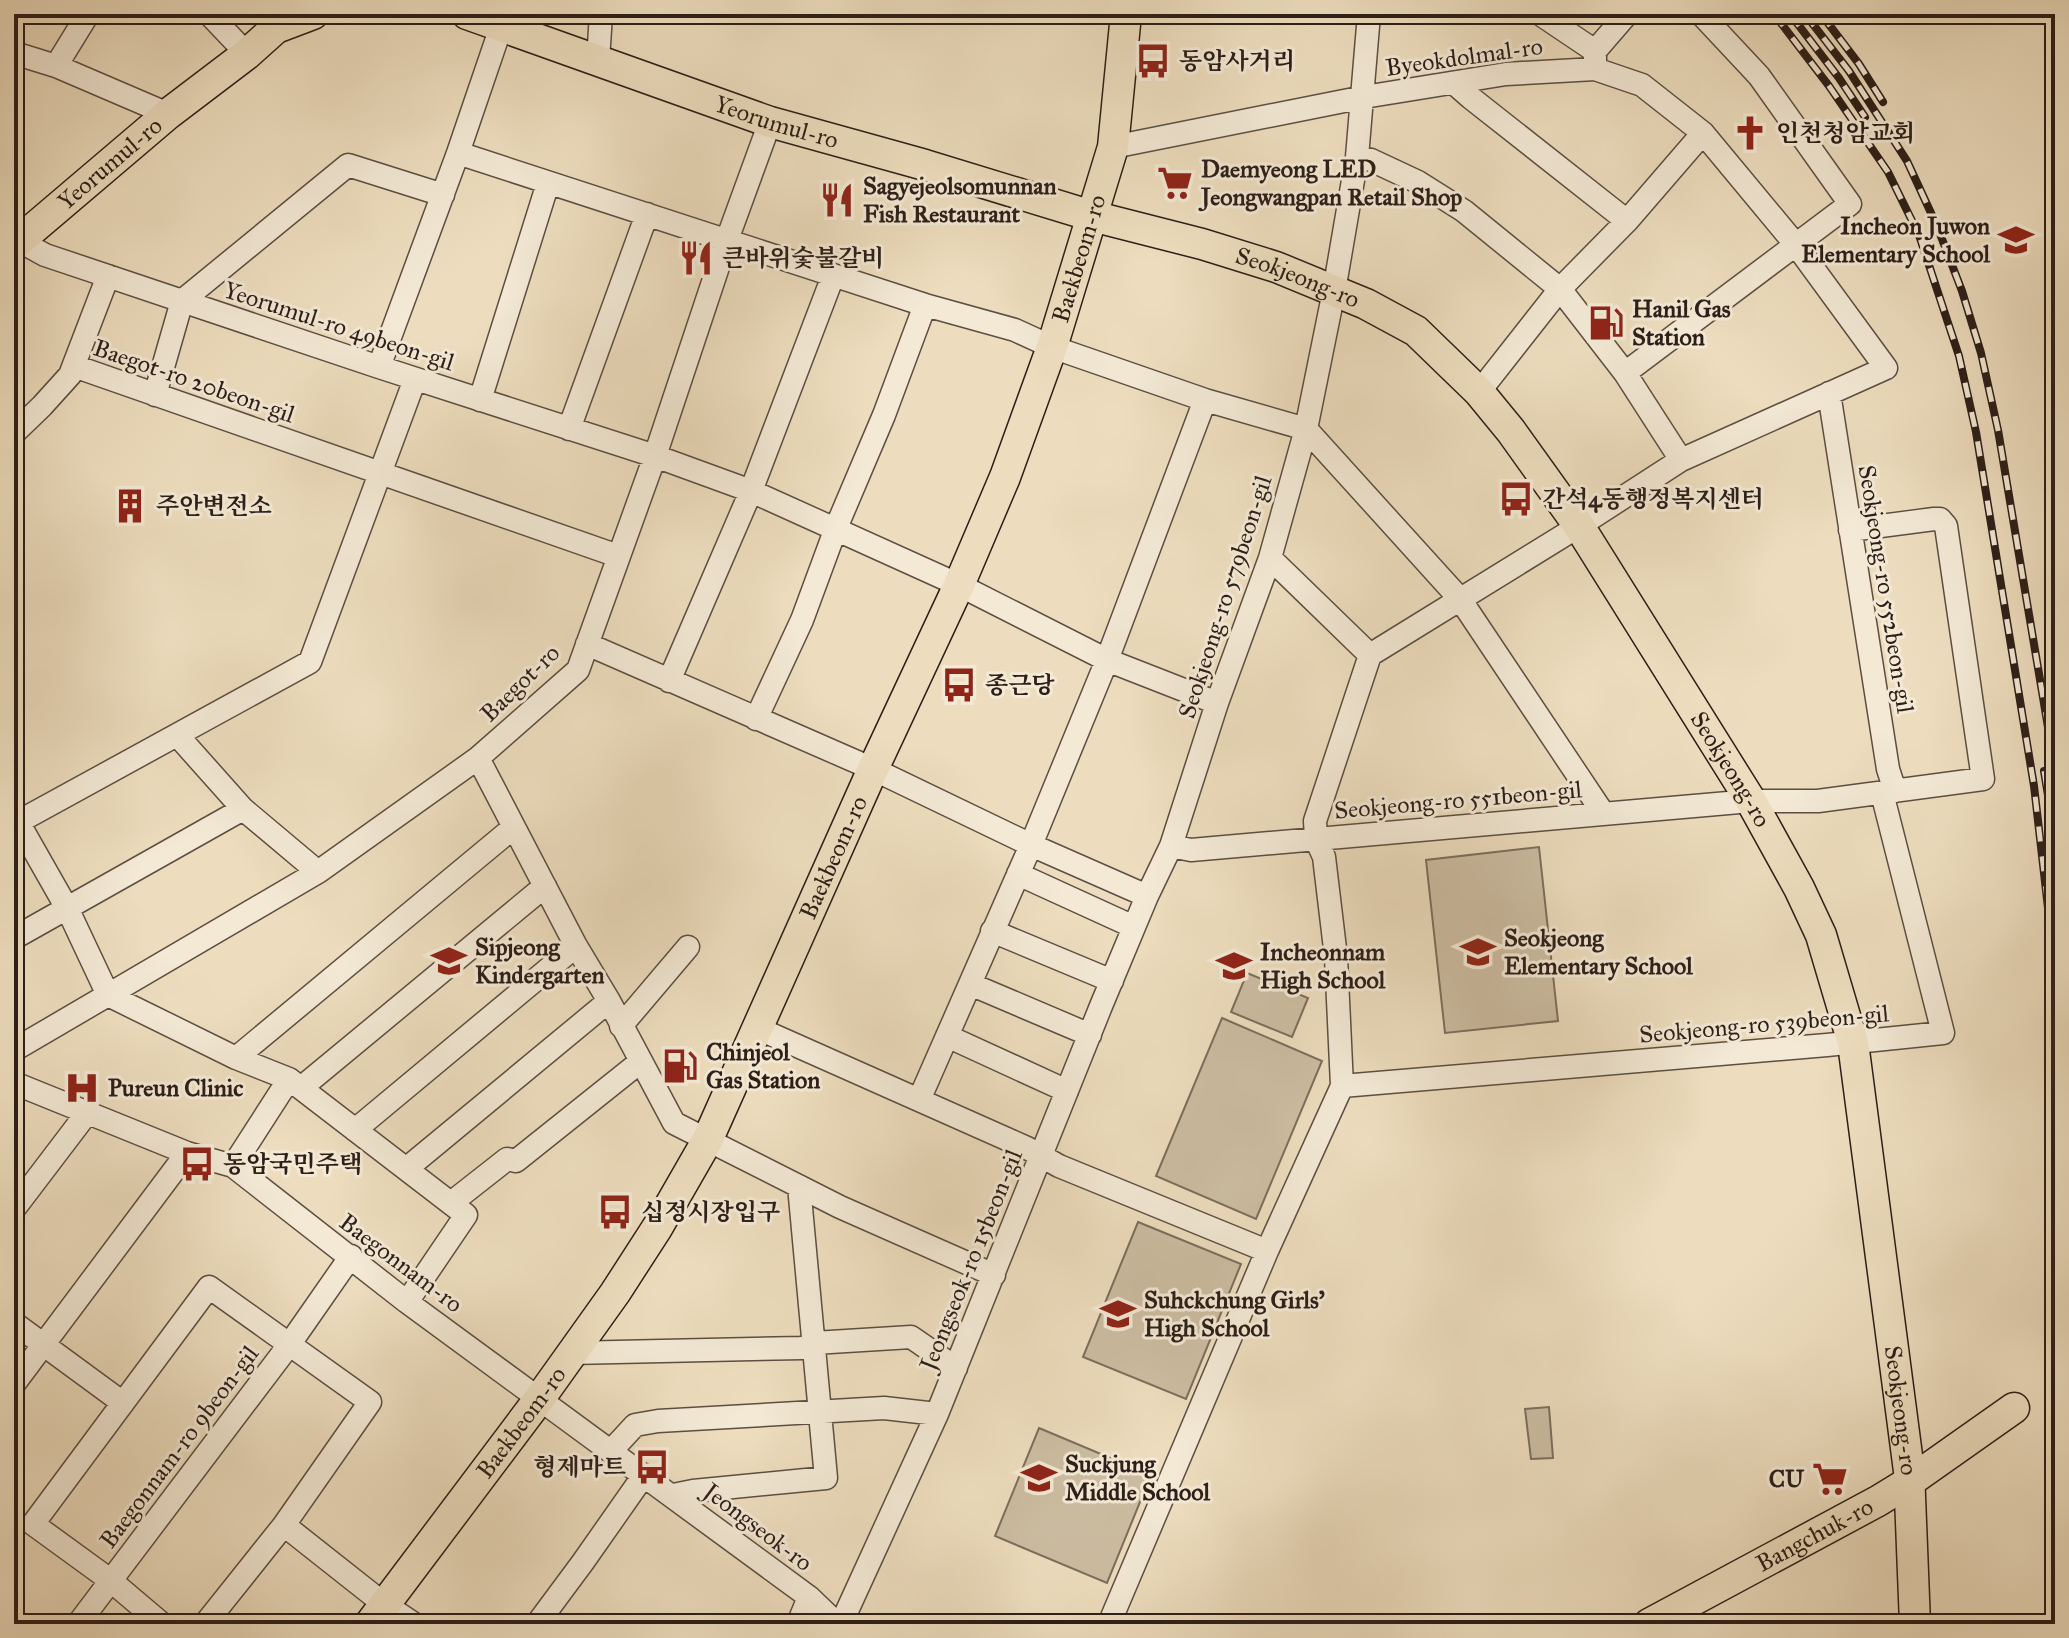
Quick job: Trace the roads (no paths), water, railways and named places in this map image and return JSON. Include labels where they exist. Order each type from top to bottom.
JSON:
[{"type":"main road","name":"Yeorumul-ro","points":[[467,14],[770,122],[1092,216]]},
{"type":"main road","name":"Baekbeom-ro","points":[[377,1614],[615,1293],[707,1141],[1005,477],[1052,347],[1113,147],[1126,14]]},
{"type":"main road","name":"Yeorumul-ro","points":[[16,241],[276,28],[298,17]]},
{"type":"main road","name":"Seokjeong-ro","points":[[1092,216],[1276,267],[1366,304],[1416,331],[1479,392],[1579,526],[1751,801],[1821,935],[1853,1043],[1909,1482],[1915,1624]]},
{"type":"main road","name":"Bangchuk-ro","points":[[1649,1624],[1878,1501],[2014,1408]]},
{"type":"street","points":[[56,66],[88,14]]},
{"type":"street","points":[[209,14],[247,54]]},
{"type":"street","points":[[598,60],[601,14]]},
{"type":"street","name":"Seokjeong-ro 579beon-gil","points":[[1141,911],[1171,846],[1217,703],[1270,558],[1306,429],[1357,157],[1369,14]]},
{"type":"street","points":[[1540,14],[1595,60],[1627,14]]},
{"type":"street","points":[[1625,373],[1850,204],[1759,76],[1701,14]]},
{"type":"street","points":[[379,367],[501,27]]},
{"type":"street","name":"Yeorumul-ro","points":[[14,53],[56,66],[168,114]]},
{"type":"street","name":"Byeokdolmal-ro","points":[[1113,147],[1364,97],[1595,60],[1642,85],[1703,133],[1796,245],[1886,368],[1829,393]]},
{"type":"street","points":[[1455,84],[1627,221]]},
{"type":"street","name":"Baegot-ro","points":[[14,1050],[318,872],[478,758],[578,670],[770,122]]},
{"type":"street","points":[[1479,392],[1560,289],[1627,221],[1703,133]]},
{"type":"street","points":[[458,153],[833,276],[1015,330],[1052,347],[1205,400],[1306,429],[1460,599],[1603,813]]},
{"type":"street","points":[[1357,157],[1371,160],[1418,182],[1464,211],[1560,289],[1625,373],[1681,460]]},
{"type":"street","name":"Yeorumul-ro 49beon-gil","points":[[182,301],[348,165],[443,195]]},
{"type":"street","name":"Yeorumul-ro 49beon-gil","points":[[480,400],[548,183]]},
{"type":"street","points":[[569,429],[647,214]]},
{"type":"street","name":"Yeorumul-ro 49beon-gil","points":[[16,241],[45,255],[655,456],[751,491],[959,585],[1107,660],[1217,703]]},
{"type":"street","points":[[74,366],[108,276]]},
{"type":"street","points":[[669,681],[751,491],[833,276]]},
{"type":"street","points":[[155,395],[182,301]]},
{"type":"street","points":[[756,719],[802,620],[925,305]]},
{"type":"street","name":"Baegot-ro 20beon-gil","points":[[14,433],[70,375],[74,366],[618,556]]},
{"type":"street","points":[[407,1302],[466,1215],[295,1083],[236,1058],[108,995],[68,910],[16,821],[107,775],[310,662],[415,379]]},
{"type":"street","points":[[1111,1624],[1267,1251],[1342,1086],[1336,957],[1324,857],[1316,839],[1315,821],[1370,655],[1681,460],[1829,393]]},
{"type":"street","name":"Seokjeong-ro 552beon-gil","points":[[1829,393],[1888,769],[1889,792]]},
{"type":"street","points":[[919,1100],[1031,845],[1107,660],[1205,400]]},
{"type":"street","points":[[1751,801],[1818,801],[1983,779],[1946,526],[1940,519],[1934,519],[1850,530]]},
{"type":"street","points":[[1270,558],[1370,655]]},
{"type":"street","points":[[587,644],[873,769],[1031,845],[1141,911]]},
{"type":"street","points":[[178,736],[243,809],[318,872]]},
{"type":"street","points":[[478,758],[576,946],[674,1123],[840,1207],[994,1275]]},
{"type":"street","name":"Seokjeong-ro 539beon-gil","points":[[1342,1086],[1943,1033],[1889,792]]},
{"type":"street","name":"Seokjeong-ro 551beon-gil","points":[[1171,846],[1191,850],[1307,841],[1751,801]]},
{"type":"street","points":[[14,938],[243,809]]},
{"type":"street","points":[[236,1058],[514,827]]},
{"type":"street","points":[[1018,874],[1141,911]]},
{"type":"street","points":[[233,1166],[295,1083],[545,886]]},
{"type":"street","name":"Jeongseok-ro 15beon-gil","points":[[839,1624],[937,1414],[1141,911]]},
{"type":"street","points":[[992,931],[1112,981]]},
{"type":"street","points":[[355,1130],[576,946]]},
{"type":"street","points":[[621,1026],[688,947]]},
{"type":"street","points":[[970,984],[1090,1035]]},
{"type":"street","points":[[406,1169],[609,1001]]},
{"type":"street","points":[[757,1028],[1059,1166],[1267,1251]]},
{"type":"street","points":[[947,1036],[1067,1091]]},
{"type":"street","points":[[451,1203],[507,1159],[516,1161],[640,1062]]},
{"type":"street","name":"Baegonnam-ro","points":[[14,1083],[187,1153],[233,1166],[407,1302],[540,1398]]},
{"type":"street","points":[[14,1209],[87,1113]]},
{"type":"street","points":[[14,1384],[187,1153]]},
{"type":"street","points":[[673,1495],[826,1478],[799,1186]]},
{"type":"street","name":"Baegonnam-ro 9beon-gil","points":[[78,1624],[289,1345],[351,1256]]},
{"type":"street","name":"Baegonnam-ro 9beon-gil","points":[[110,1580],[33,1524],[209,1287],[289,1345]]},
{"type":"street","points":[[14,1323],[123,1403]]},
{"type":"street","points":[[571,1353],[802,1348],[814,1343],[911,1337],[956,1368]]},
{"type":"street","points":[[205,1624],[284,1525],[370,1402],[289,1345]]},
{"type":"street","name":"Jeongseok-ro","points":[[540,1398],[809,1597],[839,1624]]},
{"type":"street","points":[[611,1451],[635,1425],[658,1421],[884,1408],[937,1414]]},
{"type":"street","points":[[537,1624],[644,1475]]},
{"type":"street","points":[[284,1525],[377,1614],[414,1624]]},
{"type":"street","points":[[110,1580],[162,1624]]},
{"type":"street","points":[[798,1624],[809,1597]]},
{"type":"railway","points":[[1774,14],[1829,86],[1888,172],[1919,235],[1959,356],[1976,432],[2034,786],[2055,969]]},
{"type":"railway","points":[[1790,14],[1865,117]]},
{"type":"railway","points":[[1805,14],[1849,71],[1907,161],[1962,291],[1981,353],[1998,430],[2055,769]]},
{"type":"railway","points":[[1821,14],[1883,102]]},
{"type":"railway","points":[[2044,771],[2055,838]]},
{"type":"place","name":"동암사거리","points":[[1153,61]]},
{"type":"place","name":"인천청암교회","points":[[1750,133]]},
{"type":"place","name":"Daemyeong LED Jeongwangpan Retail Shop","points":[[1175,183]]},
{"type":"place","name":"Sagyejeolsomunnan Fish Restaurant","points":[[837,200]]},
{"type":"place","name":"Incheon Juwon Elementary School","points":[[2016,240]]},
{"type":"place","name":"큰바위숯불갈비","points":[[696,258]]},
{"type":"place","name":"Hanil Gas Station","points":[[1606,323]]},
{"type":"place","name":"간석4동행정복지센터","points":[[1516,499]]},
{"type":"place","name":"주안변전소","points":[[130,506]]},
{"type":"place","name":"종근당","points":[[959,685]]},
{"type":"place","name":"Seokjeong Elementary School","points":[[1478,952]]},
{"type":"place","name":"Sipjeong Kindergarten","points":[[449,961]]},
{"type":"place","name":"Incheonnam High School","points":[[1234,966]]},
{"type":"place","name":"Chinjeol Gas Station","points":[[680,1066]]},
{"type":"place","name":"Pureun Clinic","points":[[82,1088]]},
{"type":"place","name":"동암국민주택","points":[[197,1164]]},
{"type":"place","name":"십정시장입구","points":[[615,1212]]},
{"type":"place","name":"Suhckchung Girls' High School","points":[[1118,1314]]},
{"type":"place","name":"형제마트","points":[[652,1467]]},
{"type":"place","name":"Suckjung Middle School","points":[[1039,1478]]},
{"type":"place","name":"CU","points":[[1830,1479]]}]
